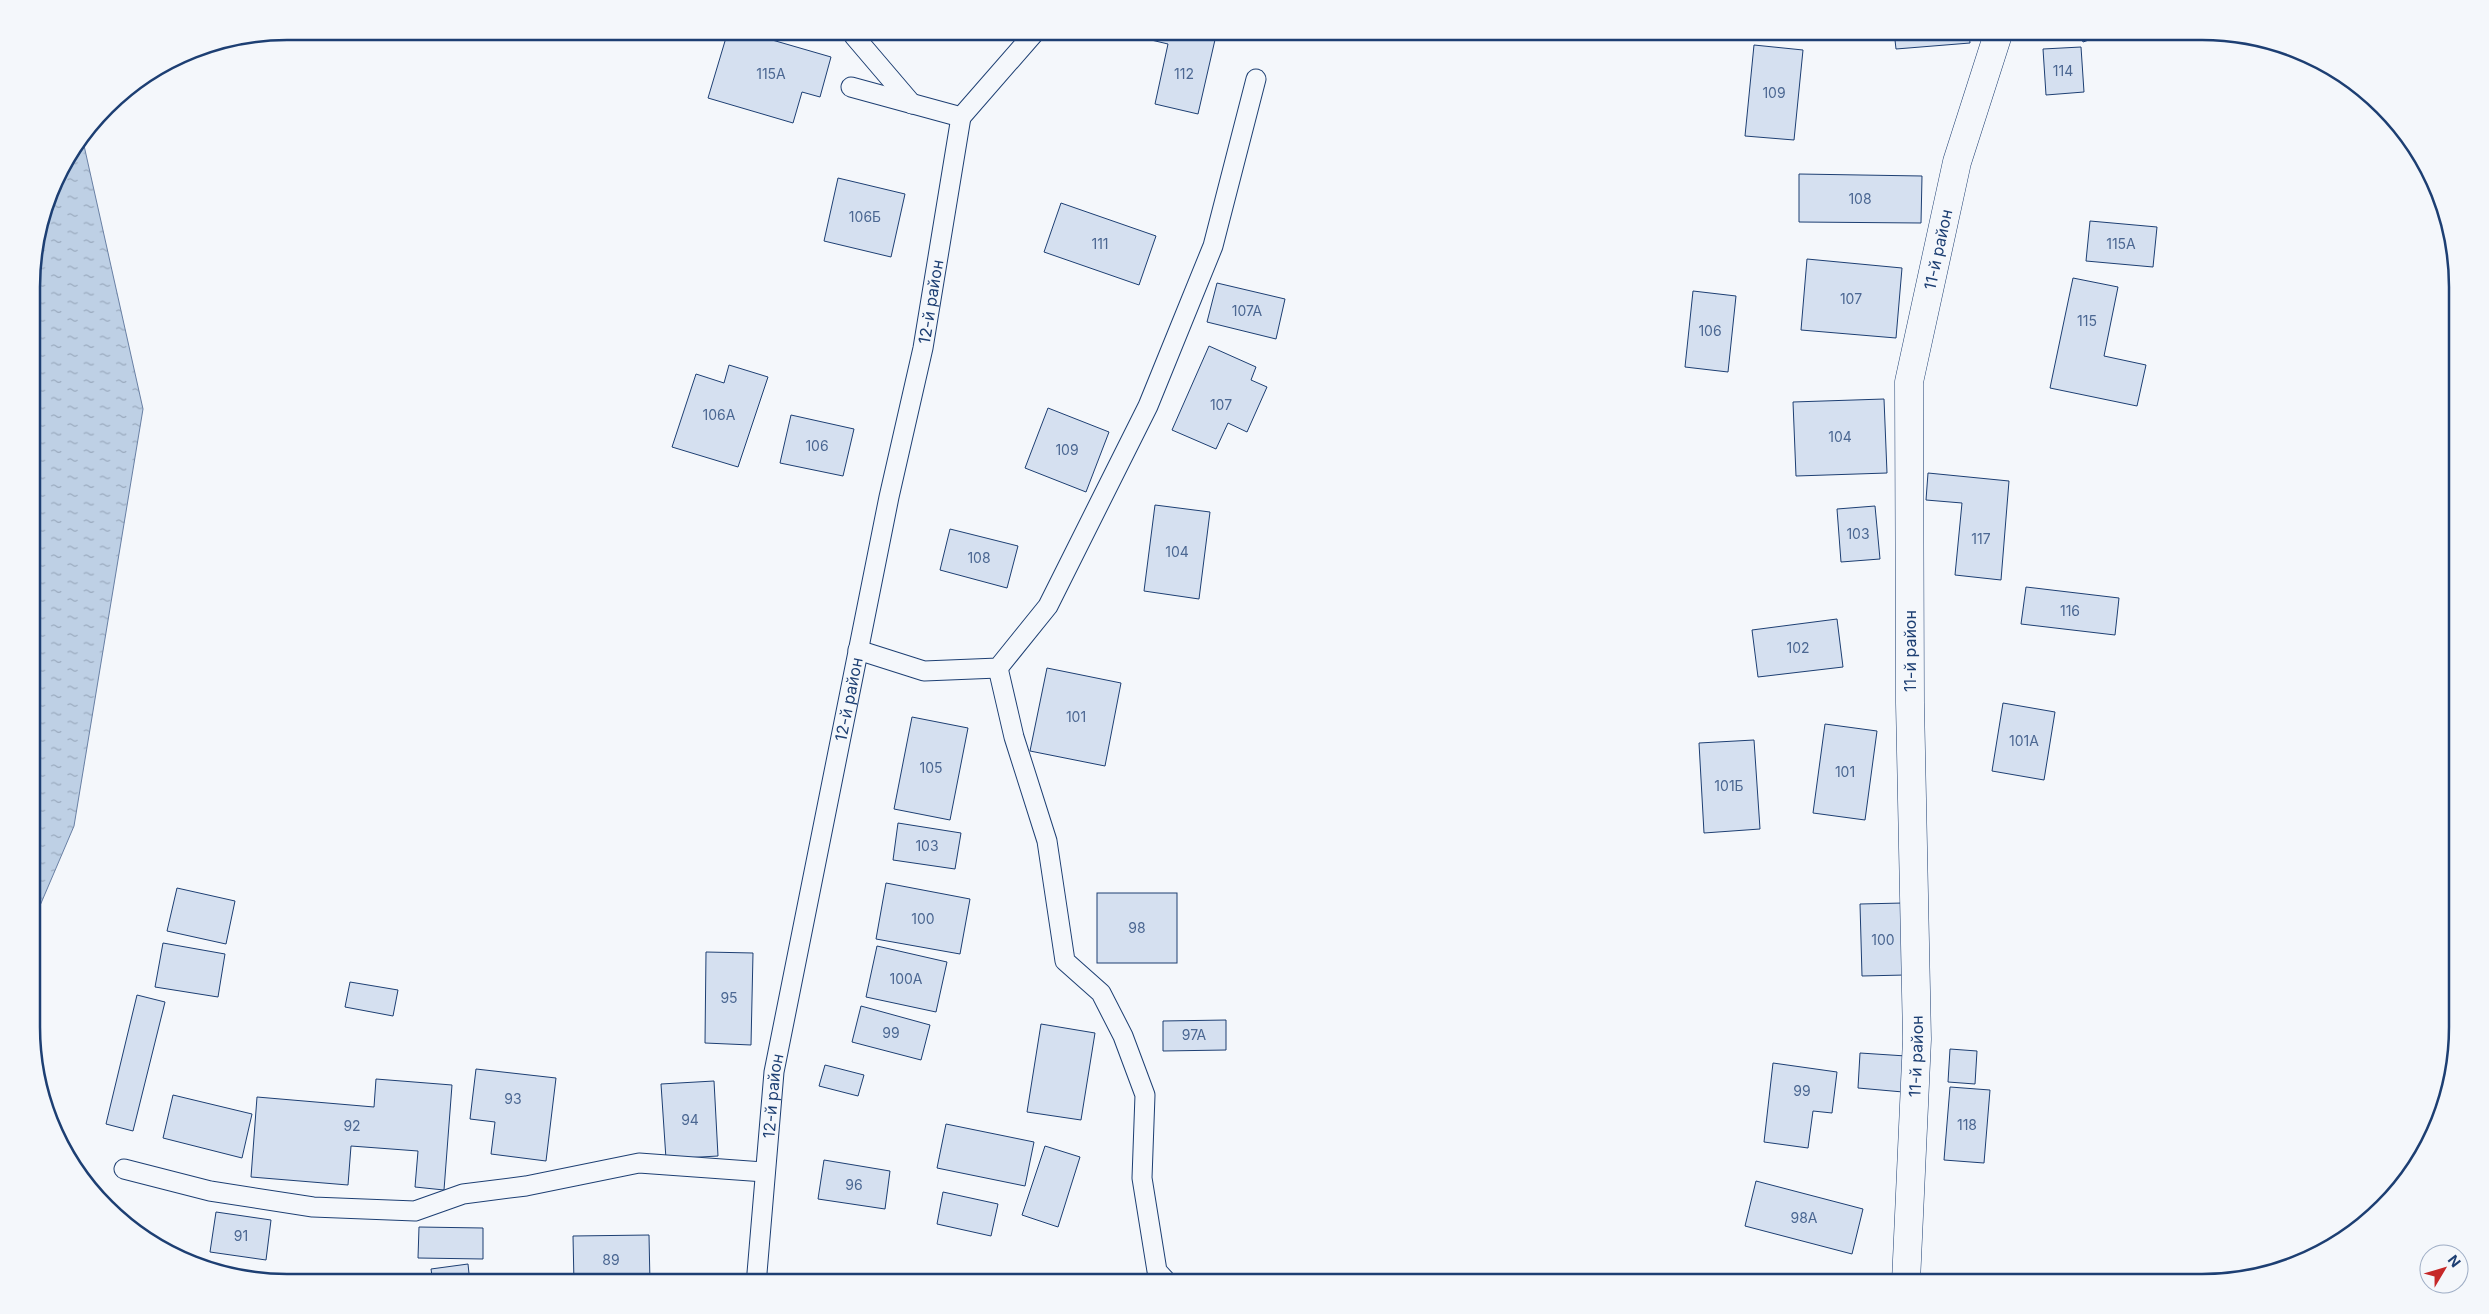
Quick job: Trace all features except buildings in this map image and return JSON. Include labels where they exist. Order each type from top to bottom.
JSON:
[{"type":"street","name":"11-й район","points":[[1906,1274],[1917,1039],[1910,703],[1909,382],[1957,162],[1996,40]]},
{"type":"lane","points":[[857,40],[912,104]]},
{"type":"lane","points":[[851,87],[961,118],[1028,40]]},
{"type":"lane","points":[[858,650],[924,670],[998,668],[1048,606],[1148,406],[1213,246],[1256,79]]},
{"type":"lane","name":"12-й район","points":[[757,1274],[774,1072],[858,650],[923,348],[961,118]]},
{"type":"lane","points":[[998,668],[1014,737],[1047,842],[1065,961],[1101,993],[1123,1036],[1145,1095],[1142,1178],[1157,1271],[1160,1274]]},
{"type":"lane","points":[[124,1169],[210,1191],[313,1207],[415,1211],[462,1194],[526,1186],[639,1163],[765,1172]]},
{"type":"water","points":[[84,147],[143,409],[74,826],[40,906],[40,287],[42,255],[53,207],[65,178]]}]
